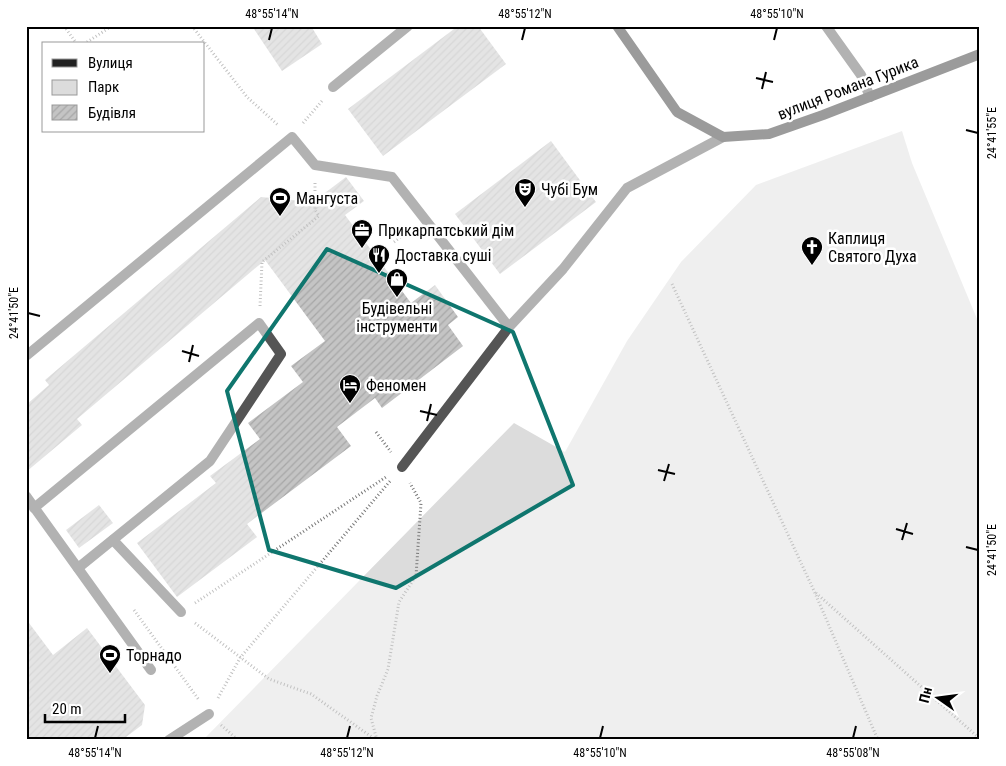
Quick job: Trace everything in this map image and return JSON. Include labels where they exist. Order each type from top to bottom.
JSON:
[{"type":"main road","points":[[617,26],[677,112],[723,137]]},
{"type":"main road","name":"вулиця Романа Гурика","points":[[723,137],[769,134],[980,54]]},
{"type":"lane","points":[[333,87],[408,26]]},
{"type":"lane","points":[[826,26],[860,75],[870,97]]},
{"type":"lane","points":[[26,356],[292,137],[315,165],[392,177],[509,327]]},
{"type":"lane","points":[[402,467],[509,327],[563,269],[627,188],[723,137]]},
{"type":"lane","points":[[34,508],[259,323],[282,354],[210,461],[78,568]]},
{"type":"lane","points":[[26,496],[151,670]]},
{"type":"lane","points":[[112,540],[182,612]]},
{"type":"lane","points":[[169,740],[209,714]]},
{"type":"path","points":[[64,26],[76,42]]},
{"type":"path","points":[[87,42],[112,26]]},
{"type":"path","points":[[192,26],[204,42]]},
{"type":"path","points":[[205,43],[247,97],[292,137],[333,87]]},
{"type":"path","points":[[259,323],[262,262],[319,216],[315,210],[315,165]]},
{"type":"path","points":[[394,242],[412,228]]},
{"type":"path","points":[[672,284],[815,592],[878,740]]},
{"type":"path","points":[[376,432],[402,467],[421,503],[416,576],[399,602],[388,669],[377,696],[371,718],[376,740]]},
{"type":"path","points":[[376,740],[311,694],[269,679],[182,612],[402,467]]},
{"type":"path","points":[[128,603],[209,714],[240,658],[402,467]]},
{"type":"path","points":[[815,592],[862,636],[980,739]]},
{"type":"highlighted area","points":[[327,249],[513,332],[573,485],[396,588],[269,550],[227,391]]},
{"type":"green space","points":[[902,131],[912,163],[980,326],[980,740],[203,740],[514,423],[565,452],[627,341],[681,262],[756,185]]},
{"type":"building","points":[[252,26],[311,26],[322,44],[282,71]]},
{"type":"building","points":[[458,26],[478,26],[506,64],[383,156],[348,109]]},
{"type":"building","name":"Чубі Бум","points":[[551,141],[596,202],[500,274],[455,214]]},
{"type":"building","points":[[346,177],[364,201],[345,215],[411,303],[435,285],[458,317],[448,325],[463,346],[382,408],[375,398],[337,427],[351,446],[247,524],[257,537],[177,597],[137,543],[216,483],[210,476],[260,439],[248,423],[303,382],[291,366],[325,341],[265,260],[77,419],[82,425],[26,472],[26,405],[49,385],[45,380],[261,197],[313,202]]},
{"type":"building","points":[[99,505],[113,523],[79,548],[66,530]]},
{"type":"building","points":[[26,619],[53,655],[87,628],[145,705],[142,725],[122,740],[26,740]]},
{"type":"place","name":"Чубі Бум","points":[[525,208]]},
{"type":"place","name":"Мангуста","points":[[280,217]]},
{"type":"place","name":"Прикарпатський дім","points":[[362,249]]},
{"type":"place","name":"Каплиця Святого Духа","points":[[812,266]]},
{"type":"place","name":"Доставка суші","points":[[379,274]]},
{"type":"place","name":"Будівельні інструменти","points":[[397,298]]},
{"type":"place","name":"Феномен","points":[[350,404]]},
{"type":"place","name":"Торнадо","points":[[110,674]]}]
